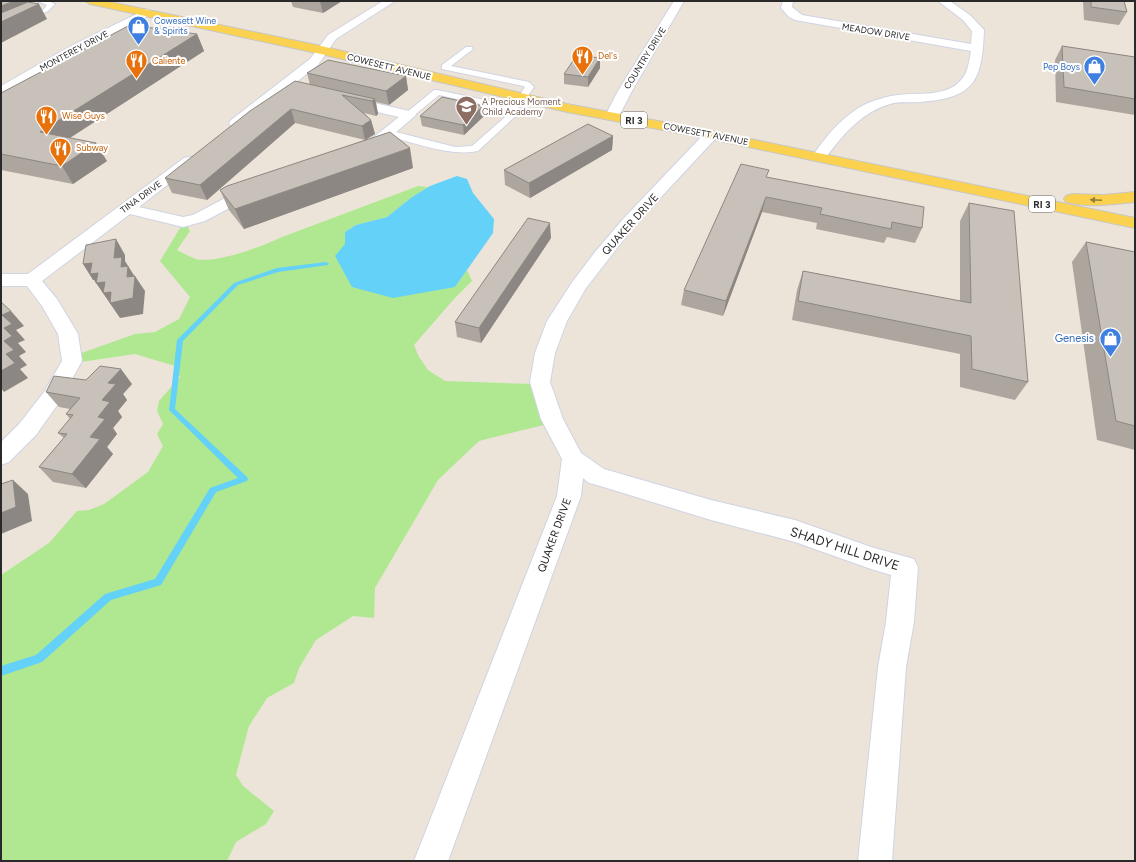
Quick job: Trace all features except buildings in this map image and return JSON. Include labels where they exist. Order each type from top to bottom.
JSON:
[{"type":"main road","name":"COWESETT AVENUE","points":[[90,1],[148,12],[321,50],[522,98],[819,157],[1135,223]]},
{"type":"main road","points":[[948,184],[1071,199],[1104,200],[1135,197]]},
{"type":"street","points":[[123,7],[136,1]]},
{"type":"street","points":[[225,132],[317,59],[324,44],[332,37],[390,1]]},
{"type":"street","name":"COUNTRY DRIVE","points":[[612,116],[625,91],[679,1]]},
{"type":"street","name":"MEADOW DRIVE","points":[[788,1],[786,8],[789,12],[800,18],[977,49]]},
{"type":"street","points":[[819,157],[849,122],[868,108],[884,101],[949,95],[961,89],[969,80],[975,69],[978,30],[973,24],[942,1]]},
{"type":"street","name":"MONTEREY DRIVE","points":[[1,91],[75,49],[148,12]]},
{"type":"street","points":[[282,86],[297,90]]},
{"type":"street","points":[[335,98],[409,115]]},
{"type":"street","points":[[351,152],[375,142],[409,115]]},
{"type":"street","name":"QUAKER DRIVE","points":[[431,861],[569,496],[573,459],[552,419],[540,382],[545,353],[557,321],[579,286],[601,256],[630,221],[711,135]]},
{"type":"street","name":"TINA DRIVE","points":[[32,280],[201,151]]},
{"type":"street","points":[[125,208],[183,222],[199,218],[240,195],[263,186]]},
{"type":"street","points":[[1,280],[32,280],[60,318],[68,334],[72,360],[54,392],[28,429],[1,456]]},
{"type":"street","name":"SHADY HILL DRIVE","points":[[573,459],[597,476],[710,510],[796,531],[871,558],[905,567],[900,622],[892,667],[875,861]]},
{"type":"lane","points":[[1,31],[46,10],[52,4],[40,1]]},
{"type":"lane","points":[[431,77],[469,48]]},
{"type":"lane","points":[[445,67],[526,84],[530,86],[529,90],[522,98]]},
{"type":"lane","points":[[388,133],[455,150],[476,149],[518,110],[437,92],[409,115]]},
{"type":"green space","points":[[418,186],[428,187],[412,197],[387,217],[356,225],[345,232],[345,244],[455,287],[467,270],[472,281],[454,299],[414,345],[419,357],[428,370],[445,381],[533,384],[552,423],[479,441],[438,480],[375,588],[374,618],[353,616],[316,640],[299,668],[294,683],[267,698],[249,726],[236,775],[243,786],[274,811],[266,824],[236,842],[227,861],[1,861],[1,575],[49,543],[77,511],[89,510],[104,504],[148,472],[163,446],[157,434],[163,424],[157,411],[159,401],[180,377],[175,366],[135,354],[74,363],[73,356],[135,334],[155,332],[179,319],[190,297],[160,261],[185,222],[190,231],[177,250],[196,259],[215,259],[227,257],[252,249]]},
{"type":"water","points":[[457,176],[467,179],[473,193],[494,219],[493,233],[455,287],[393,298],[352,287],[335,256],[345,244],[345,232],[356,225],[387,217],[412,197],[430,186]]},
{"type":"waterway","points":[[1,671],[39,659],[108,597],[158,582],[213,490],[244,479],[172,410],[180,340],[236,284],[277,270],[326,264]]},
{"type":"place","name":"Cowesett Wine & Spirits","points":[[138,46]]},
{"type":"place","name":"Del's","points":[[582,76]]},
{"type":"place","name":"Caliente","points":[[136,80]]},
{"type":"place","name":"Pep Boys","points":[[1095,86]]},
{"type":"place","name":"A Precious Moment Child Academy","points":[[466,126]]},
{"type":"place","name":"Wise Guys","points":[[46,136]]},
{"type":"place","name":"Subway","points":[[61,168]]},
{"type":"place","name":"Genesis","points":[[1110,358]]}]
